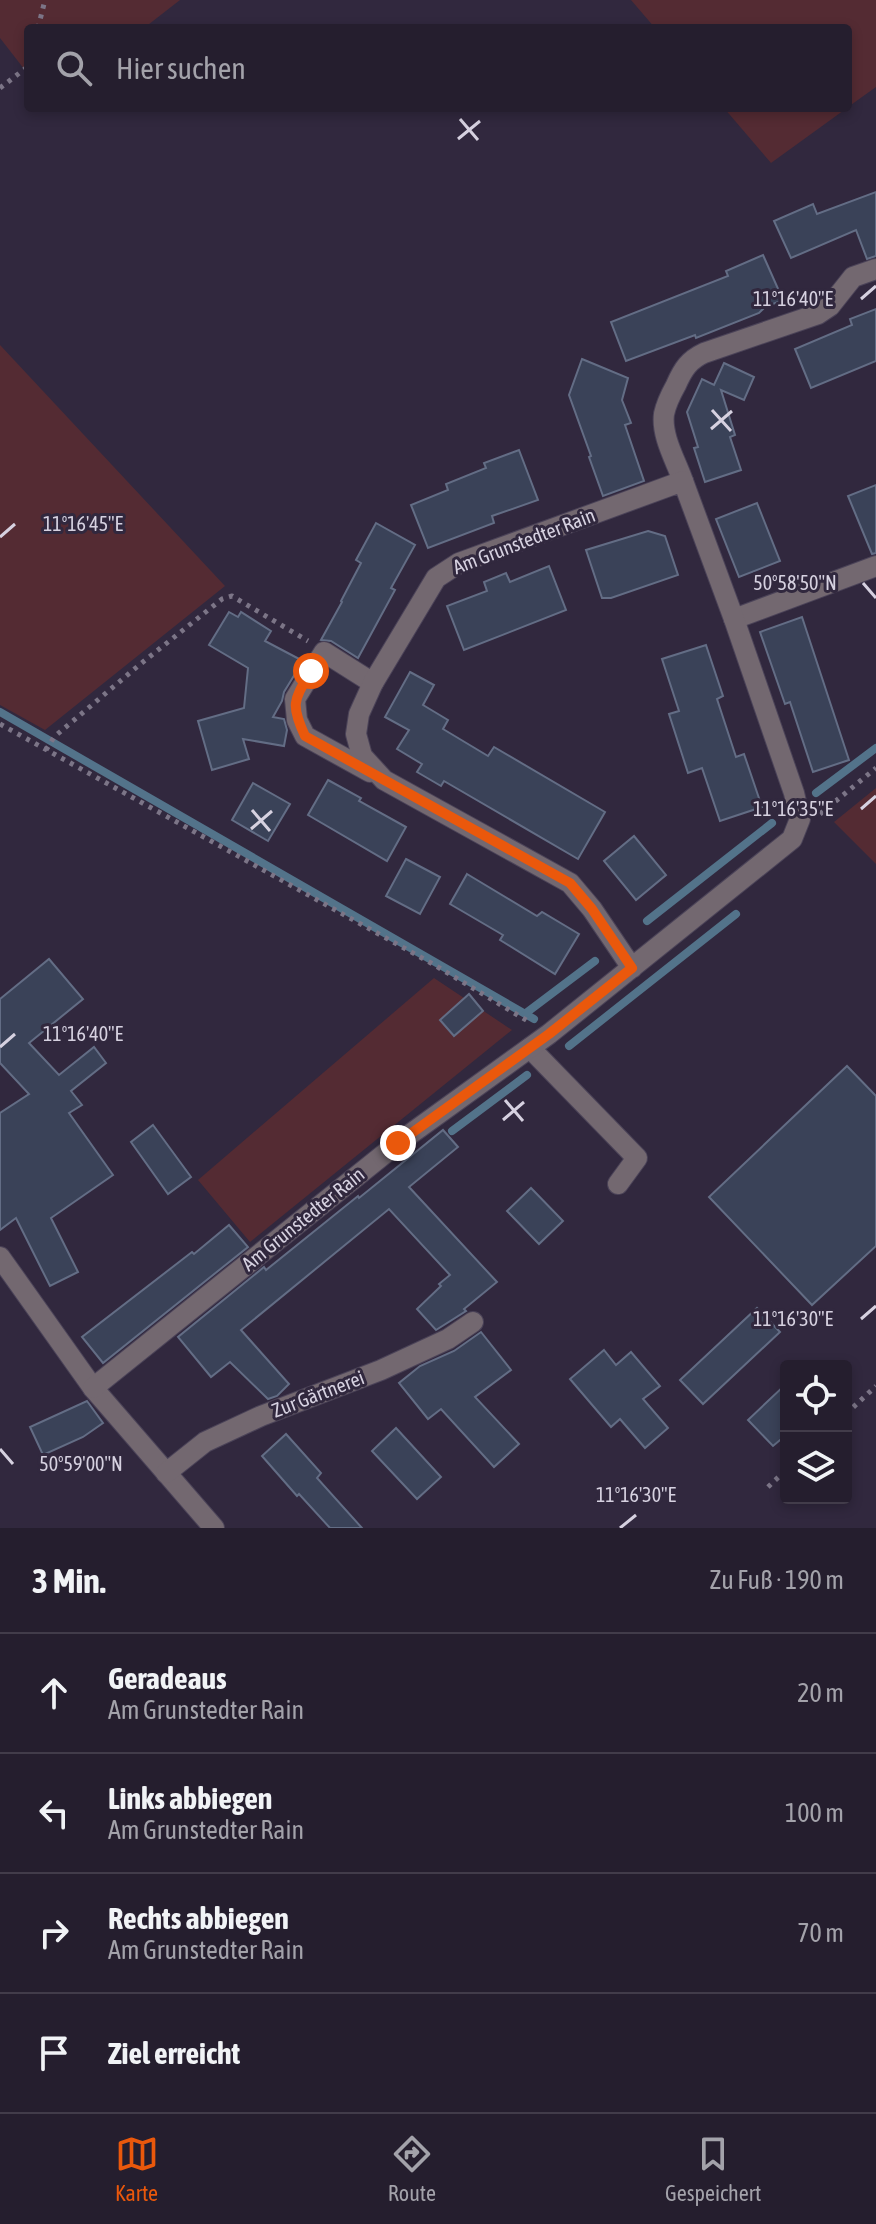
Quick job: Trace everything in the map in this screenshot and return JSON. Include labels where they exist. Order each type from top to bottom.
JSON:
[{"type":"street","points":[[792,839],[800,819],[794,793],[666,435],[664,418],[667,404],[691,359],[818,314],[830,306],[853,277],[876,269]]},
{"type":"street","name":"Am Grunstedter Rain","points":[[384,780],[362,756],[356,734],[359,714],[373,683],[436,578],[459,563],[683,481]]},
{"type":"street","points":[[734,619],[876,566]]},
{"type":"street","points":[[324,652],[373,683]]},
{"type":"street","name":"Am Grunstedter Rain","points":[[324,652],[295,699],[297,720],[305,736],[570,883],[592,909],[632,968]]},
{"type":"street","name":"Am Grunstedter Rain","points":[[93,1388],[398,1143],[549,1034],[792,839]]},
{"type":"street","points":[[530,1048],[637,1158],[618,1184]]},
{"type":"street","points":[[0,1257],[93,1388],[214,1528]]},
{"type":"street","name":"Zur Gärtnerei","points":[[166,1473],[205,1442],[261,1416],[381,1370],[448,1339],[473,1322]]},
{"type":"path","points":[[39,24],[45,0]]},
{"type":"path","points":[[0,88],[24,70]]},
{"type":"path","points":[[46,750],[54,737],[222,599],[232,596],[324,652]]},
{"type":"path","points":[[0,724],[431,963],[549,1034]]},
{"type":"path","points":[[792,839],[876,768]]},
{"type":"path","points":[[852,1408],[876,1386]]},
{"type":"path","points":[[768,1487],[780,1476]]},
{"type":"shaded area","points":[[0,0],[180,0],[149,24],[24,24],[24,69],[0,38]]},
{"type":"shaded area","points":[[631,0],[876,0],[876,87],[852,104],[852,24],[652,24]]},
{"type":"shaded area","points":[[727,112],[841,112],[771,163]]},
{"type":"shaded area","points":[[0,345],[225,586],[45,730],[0,705]]},
{"type":"shaded area","points":[[876,788],[876,864],[834,822]]},
{"type":"shaded area","points":[[434,978],[512,1030],[250,1242],[198,1180]]},
{"type":"building","points":[[876,192],[876,256],[867,259],[856,230],[791,258],[774,221],[813,204],[817,214]]},
{"type":"building","points":[[763,255],[783,300],[696,338],[695,335],[626,361],[611,322],[728,276],[726,271]]},
{"type":"building","points":[[876,309],[876,361],[811,388],[795,349],[852,325],[850,319]]},
{"type":"building","points":[[582,359],[628,378],[622,400],[631,423],[625,425],[644,481],[603,496],[569,395]]},
{"type":"building","points":[[724,363],[754,377],[744,400],[721,390],[735,435],[730,437],[741,470],[705,482],[687,412],[702,379],[714,385]]},
{"type":"building","points":[[519,450],[538,500],[492,516],[494,523],[428,548],[411,505],[448,490],[446,484],[486,468],[484,463]]},
{"type":"building","points":[[876,485],[876,553],[872,554],[848,496]]},
{"type":"building","points":[[757,503],[780,561],[739,577],[716,519]]},
{"type":"building","points":[[376,523],[415,545],[391,588],[395,590],[358,658],[331,641],[321,640],[361,563],[356,560]]},
{"type":"building","points":[[648,531],[665,536],[678,575],[611,598],[602,598],[586,550]]},
{"type":"building","points":[[549,566],[566,610],[464,650],[447,606],[487,591],[484,582],[506,573],[510,582]]},
{"type":"building","points":[[229,612],[238,617],[241,612],[271,631],[265,641],[303,661],[273,717],[284,719],[287,730],[284,746],[243,739],[249,759],[212,770],[198,721],[244,708],[248,668],[209,645]]},
{"type":"building","points":[[802,617],[849,760],[813,772],[790,702],[785,704],[760,632]]},
{"type":"building","points":[[706,645],[723,696],[717,699],[736,757],[744,754],[762,807],[720,821],[702,768],[688,773],[669,714],[679,711],[662,659]]},
{"type":"building","points":[[410,672],[434,685],[423,705],[448,720],[443,729],[488,756],[494,747],[605,812],[578,859],[444,781],[441,786],[417,772],[422,764],[397,749],[409,730],[385,717]]},
{"type":"building","points":[[328,780],[406,827],[387,861],[308,815]]},
{"type":"building","points":[[253,783],[290,804],[268,841],[232,820]]},
{"type":"building","points":[[634,836],[666,875],[636,900],[604,861]]},
{"type":"building","points":[[406,859],[440,877],[420,914],[386,896]]},
{"type":"building","points":[[467,874],[537,916],[542,912],[579,934],[555,974],[500,940],[503,935],[450,904]]},
{"type":"building","points":[[49,959],[83,999],[29,1043],[59,1075],[94,1047],[106,1063],[71,1091],[82,1105],[69,1113],[113,1175],[51,1218],[78,1272],[50,1286],[16,1218],[0,1230],[0,1113],[29,1094],[0,1063],[0,999]]},
{"type":"building","points":[[469,994],[483,1011],[454,1036],[440,1020]]},
{"type":"building","points":[[847,1066],[876,1096],[876,1246],[812,1305],[709,1197]]},
{"type":"building","points":[[153,1125],[191,1177],[168,1194],[131,1142]]},
{"type":"building","points":[[443,1130],[458,1147],[409,1187],[497,1282],[464,1309],[466,1311],[436,1330],[417,1309],[450,1275],[389,1209],[241,1330],[289,1384],[277,1396],[268,1399],[230,1362],[211,1377],[178,1337]]},
{"type":"building","points":[[531,1188],[563,1221],[539,1244],[507,1211]]},
{"type":"building","points":[[229,1225],[248,1247],[103,1363],[82,1337]]},
{"type":"building","points":[[757,1308],[780,1332],[703,1404],[680,1380]]},
{"type":"building","points":[[481,1332],[511,1370],[475,1397],[519,1444],[494,1467],[441,1409],[428,1419],[399,1383],[420,1366],[454,1351]]},
{"type":"building","points":[[604,1350],[616,1365],[631,1352],[660,1386],[643,1399],[668,1428],[645,1448],[620,1419],[611,1427],[570,1379]]},
{"type":"building","points":[[780,1390],[780,1440],[773,1446],[748,1420]]},
{"type":"building","points":[[87,1401],[103,1423],[83,1437],[43,1455],[30,1427]]},
{"type":"building","points":[[396,1428],[441,1477],[417,1499],[372,1451]]},
{"type":"building","points":[[286,1434],[321,1473],[317,1478],[362,1528],[330,1528],[262,1456]]},
{"type":"waterway","points":[[0,712],[534,1019]]},
{"type":"waterway","points":[[816,793],[876,748]]},
{"type":"waterway","points":[[647,921],[772,823]]},
{"type":"waterway","points":[[569,1046],[736,914]]},
{"type":"waterway","points":[[526,1013],[595,961]]},
{"type":"waterway","points":[[452,1131],[527,1075]]},
{"type":"route","points":[[311,671],[295,699],[297,720],[305,736],[570,883],[592,909],[632,968],[549,1034],[398,1143]]}]
